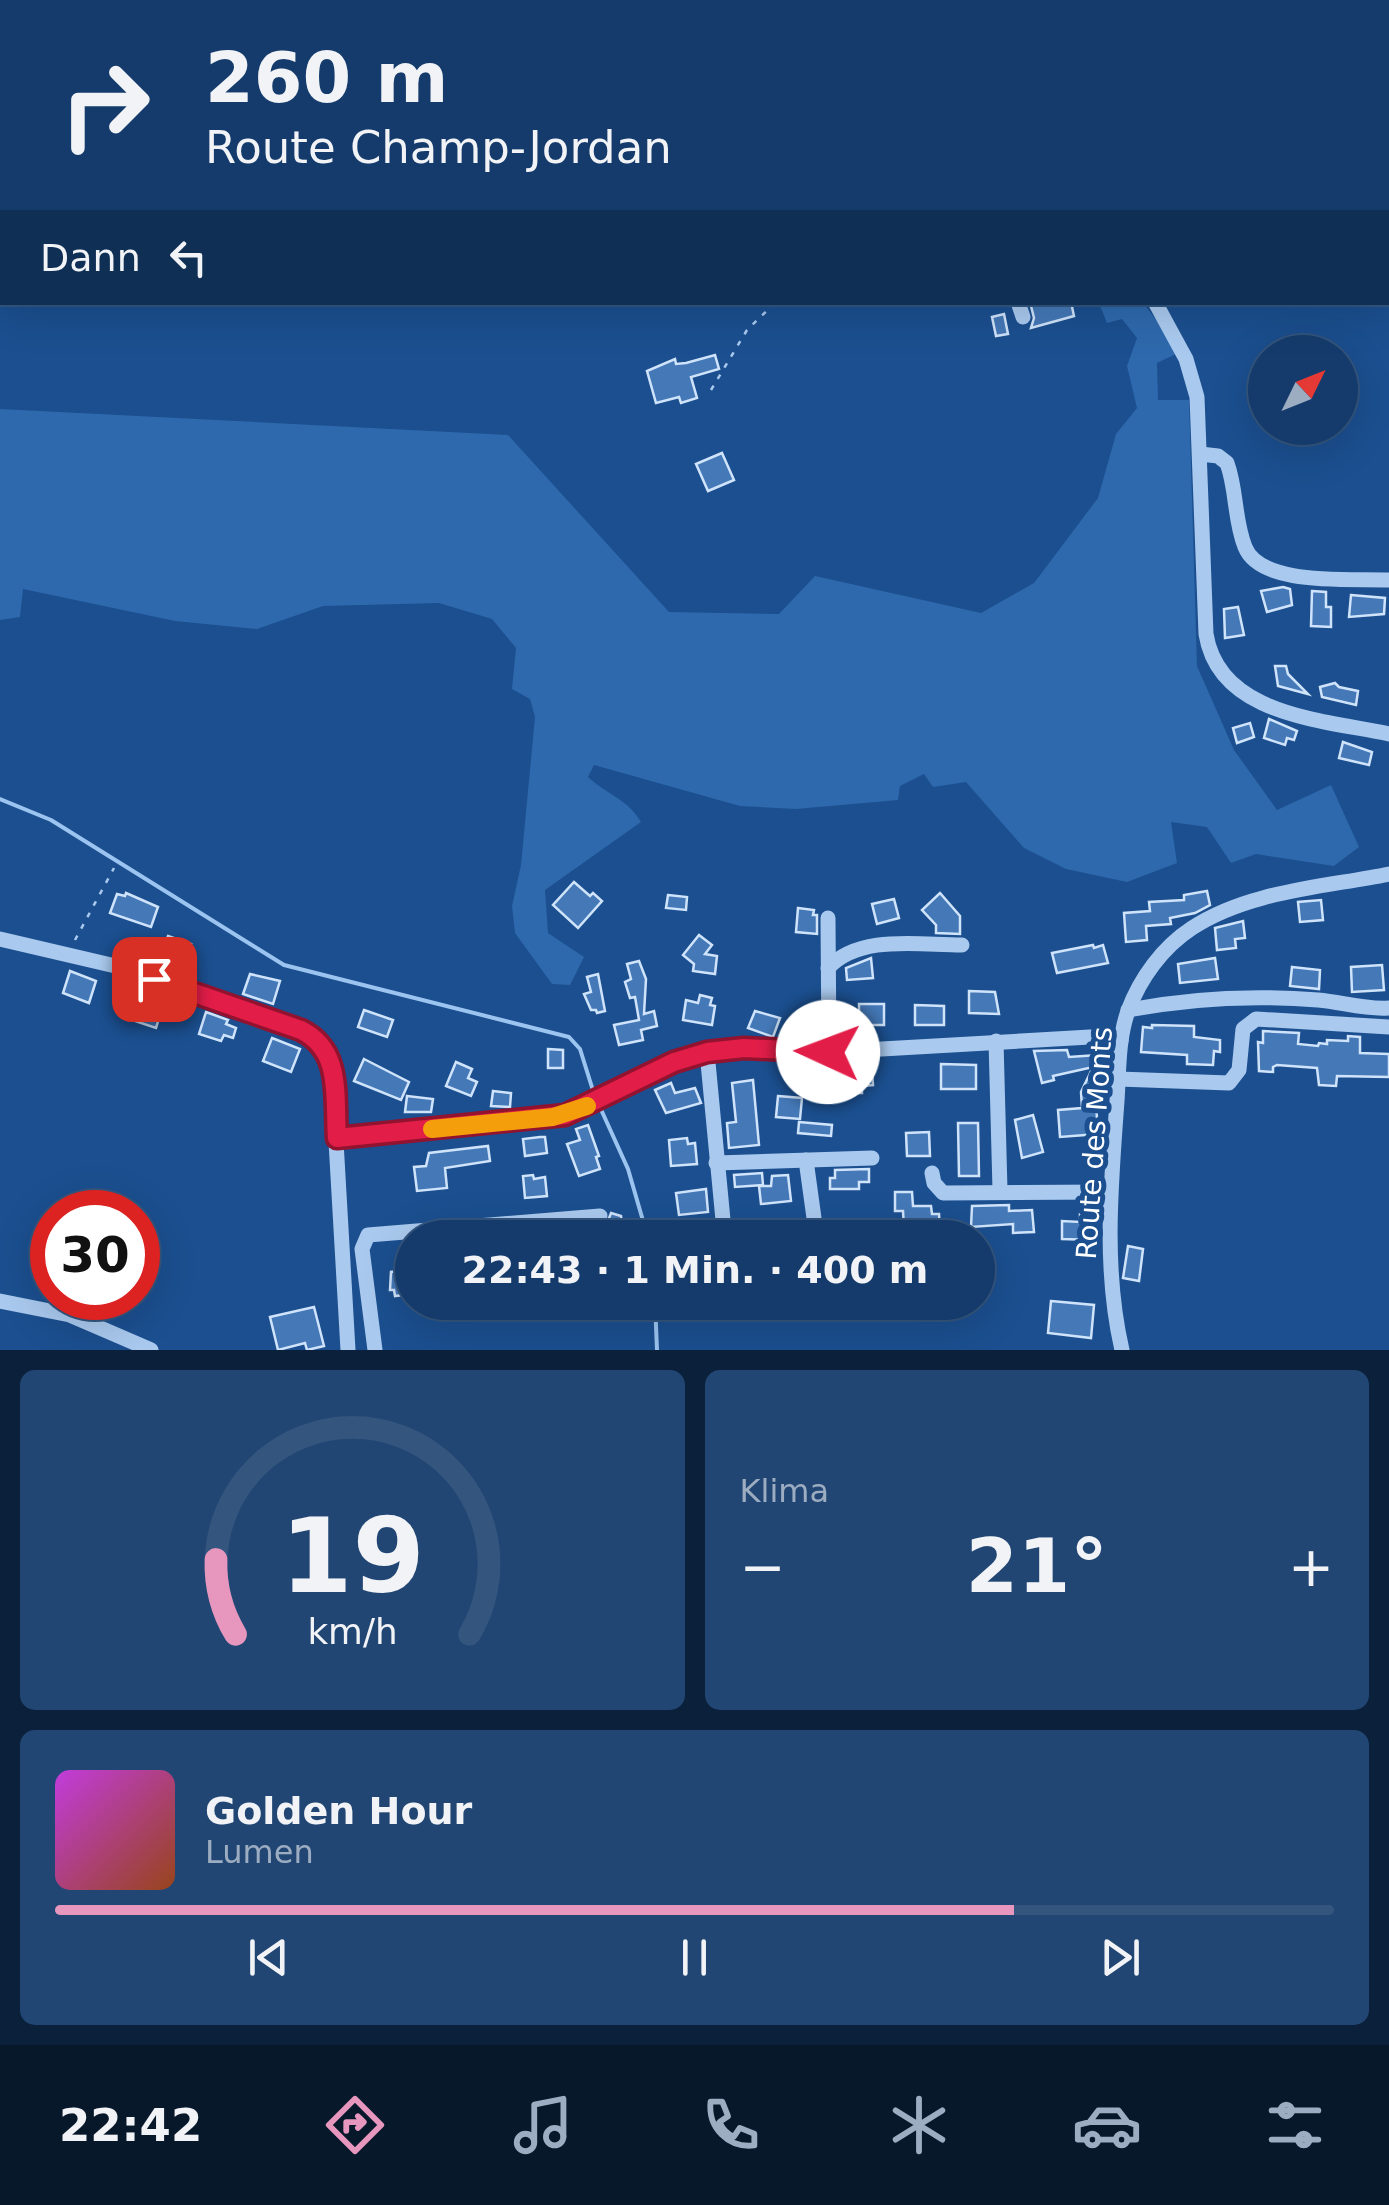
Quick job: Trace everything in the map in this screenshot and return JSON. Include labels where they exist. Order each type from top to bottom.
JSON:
[{"type":"street","points":[[1157,305],[1190,370],[1199,410],[1206,634],[1223,674],[1238,690],[1269,706],[1389,734]]},
{"type":"street","points":[[1200,454],[1218,456],[1227,463],[1245,546],[1262,568],[1286,575],[1389,580]]},
{"type":"street","name":"Route des Monts","points":[[1122,1350],[1110,1278],[1110,1192],[1121,1041],[1128,1010],[1140,985],[1181,936],[1201,923],[1266,899],[1389,874]]},
{"type":"street","points":[[828,918],[828,1052]]},
{"type":"street","points":[[0,939],[124,968],[312,1036],[325,1048],[331,1063],[337,1138],[348,1350]]},
{"type":"street","points":[[828,968],[842,953],[867,946],[962,946]]},
{"type":"street","points":[[1128,1010],[1196,999],[1320,1000],[1389,1008]]},
{"type":"street","points":[[1118,1079],[1229,1082],[1239,1070],[1242,1029],[1256,1020],[1389,1027]]},
{"type":"street","points":[[337,1138],[553,1117],[595,1102],[674,1062],[707,1052],[744,1048],[828,1052],[1090,1037],[1121,1041]]},
{"type":"street","points":[[996,1040],[1000,1190]]},
{"type":"street","points":[[707,1052],[722,1220]]},
{"type":"street","points":[[716,1162],[872,1158]]},
{"type":"street","points":[[806,1160],[814,1218]]},
{"type":"street","points":[[932,1173],[942,1192],[1110,1192]]},
{"type":"street","points":[[375,1350],[362,1249],[368,1235],[600,1216]]},
{"type":"street","points":[[0,1302],[70,1315],[151,1350]]},
{"type":"path","points":[[711,390],[747,330],[773,305]]},
{"type":"path","points":[[68,955],[114,868]]},
{"type":"shaded area","points":[[1100,305],[1145,305],[1166,332],[1176,354],[1157,363],[1158,400],[1189,400],[1197,666],[1234,750],[1277,810],[1331,785],[1359,847],[1334,866],[1256,854],[1231,863],[1207,827],[1171,822],[1177,863],[1127,882],[1066,869],[1024,848],[966,782],[933,787],[924,774],[900,786],[898,800],[796,809],[740,806],[594,765],[588,777],[630,808],[641,822],[545,890],[548,933],[584,957],[570,985],[552,984],[515,933],[512,906],[521,865],[535,717],[530,699],[512,689],[516,648],[492,619],[439,603],[323,606],[257,629],[175,621],[23,589],[20,617],[0,620],[0,409],[508,435],[669,612],[779,614],[815,576],[981,613],[1034,583],[1098,498],[1116,434],[1137,408],[1127,366],[1137,338],[1122,319],[1107,323]]},
{"type":"building","points":[[1031,305],[1072,305],[1074,316],[1031,328],[1034,318]]},
{"type":"building","points":[[1004,314],[1008,334],[996,336],[992,317]]},
{"type":"building","points":[[715,355],[719,369],[691,377],[697,398],[681,403],[679,397],[656,403],[647,371],[675,359],[676,364],[686,363]]},
{"type":"building","points":[[722,453],[734,480],[708,491],[696,464]]},
{"type":"building","points":[[1290,589],[1292,605],[1267,612],[1261,591]]},
{"type":"building","points":[[1312,591],[1326,592],[1331,627],[1311,626]]},
{"type":"building","points":[[1351,595],[1385,598],[1384,614],[1349,617]]},
{"type":"building","points":[[1238,607],[1244,635],[1225,638],[1224,609]]},
{"type":"building","points":[[1275,666],[1286,666],[1288,674],[1308,694],[1278,686]]},
{"type":"building","points":[[1335,683],[1358,691],[1356,705],[1322,697],[1320,687]]},
{"type":"building","points":[[1269,719],[1297,731],[1294,740],[1287,738],[1285,745],[1264,738]]},
{"type":"building","points":[[1250,723],[1254,737],[1237,743],[1233,728]]},
{"type":"building","points":[[1343,742],[1372,752],[1369,765],[1339,758]]},
{"type":"building","points":[[574,882],[602,901],[578,928],[553,905]]},
{"type":"building","points":[[1207,891],[1210,905],[1170,918],[1171,924],[1146,926],[1147,940],[1126,942],[1124,913],[1150,911],[1149,902],[1184,900],[1184,895]]},
{"type":"building","points":[[126,893],[158,907],[151,927],[110,913],[117,894]]},
{"type":"building","points":[[940,893],[960,916],[960,934],[936,933],[936,925],[922,910]]},
{"type":"building","points":[[668,895],[687,897],[686,910],[666,908]]},
{"type":"building","points":[[894,899],[899,918],[877,924],[872,904]]},
{"type":"building","points":[[1321,900],[1323,920],[1300,922],[1298,902]]},
{"type":"building","points":[[798,908],[814,910],[817,934],[796,932]]},
{"type":"building","points":[[1243,921],[1245,938],[1235,939],[1236,948],[1217,950],[1215,928]]},
{"type":"building","points":[[699,935],[712,945],[705,954],[717,956],[715,974],[693,971],[694,964],[683,955]]},
{"type":"building","points":[[168,936],[191,944],[184,965],[160,956]]},
{"type":"building","points":[[1103,945],[1108,963],[1057,973],[1052,953]]},
{"type":"building","points":[[871,958],[873,978],[847,980],[846,968]]},
{"type":"building","points":[[1215,958],[1218,979],[1180,983],[1178,964]]},
{"type":"building","points":[[639,961],[646,979],[644,1014],[654,1011],[657,1026],[641,1030],[643,1040],[619,1045],[614,1025],[639,1020],[635,997],[630,998],[625,982],[631,979],[627,964]]},
{"type":"building","points":[[1382,965],[1384,990],[1352,992],[1351,967]]},
{"type":"building","points":[[1292,967],[1320,970],[1319,989],[1290,986]]},
{"type":"building","points":[[70,971],[96,981],[89,1003],[63,993]]},
{"type":"building","points":[[250,974],[280,981],[273,1004],[243,994]]},
{"type":"building","points":[[598,974],[605,1011],[597,1013],[591,1010],[584,994],[591,992],[587,977]]},
{"type":"building","points":[[969,991],[995,992],[999,1014],[969,1013]]},
{"type":"building","points":[[700,995],[712,998],[712,1025],[683,1020],[686,1000],[698,1003]]},
{"type":"building","points":[[137,997],[163,1006],[156,1028],[129,1019]]},
{"type":"building","points":[[859,1004],[884,1004],[884,1025],[859,1025]]},
{"type":"building","points":[[915,1005],[944,1006],[944,1025],[915,1025]]},
{"type":"building","points":[[364,1010],[393,1020],[387,1037],[358,1027]]},
{"type":"building","points":[[755,1011],[780,1018],[773,1037],[748,1028]]},
{"type":"building","points":[[206,1012],[228,1020],[226,1024],[236,1028],[233,1038],[224,1035],[221,1041],[199,1034]]},
{"type":"building","points":[[1194,1026],[1194,1037],[1220,1040],[1220,1052],[1214,1051],[1213,1065],[1187,1064],[1187,1055],[1141,1052],[1143,1027]]},
{"type":"building","points":[[1263,1031],[1299,1033],[1298,1044],[1318,1046],[1327,1044],[1327,1040],[1360,1037],[1360,1053],[1389,1054],[1389,1077],[1337,1076],[1336,1086],[1319,1085],[1317,1068],[1277,1065],[1273,1072],[1259,1071],[1258,1042],[1263,1043]]},
{"type":"building","points":[[272,1038],[300,1049],[291,1072],[263,1061]]},
{"type":"building","points":[[548,1049],[563,1050],[563,1068],[548,1068]]},
{"type":"building","points":[[1067,1050],[1069,1057],[1098,1055],[1101,1050],[1105,1079],[1102,1088],[1095,1088],[1098,1134],[1060,1137],[1058,1110],[1082,1108],[1081,1092],[1093,1067],[1053,1076],[1054,1080],[1042,1083],[1034,1051]]},
{"type":"building","points":[[364,1059],[409,1082],[401,1100],[354,1081]]},
{"type":"building","points":[[456,1062],[472,1069],[468,1078],[477,1082],[471,1096],[446,1086]]},
{"type":"building","points":[[941,1064],[976,1065],[976,1089],[941,1089]]},
{"type":"building","points":[[872,1069],[873,1085],[862,1086],[862,1093],[824,1094],[823,1071]]},
{"type":"building","points":[[753,1080],[759,1145],[729,1148],[727,1123],[736,1122],[732,1083]]},
{"type":"building","points":[[671,1083],[675,1093],[695,1088],[701,1103],[666,1113],[655,1090]]},
{"type":"building","points":[[493,1091],[511,1093],[510,1107],[491,1106]]},
{"type":"building","points":[[407,1096],[433,1099],[431,1112],[405,1112]]},
{"type":"building","points":[[778,1096],[802,1098],[800,1119],[776,1117]]},
{"type":"building","points":[[1033,1115],[1043,1152],[1022,1158],[1015,1120]]},
{"type":"building","points":[[799,1122],[832,1125],[831,1136],[798,1133]]},
{"type":"building","points":[[958,1123],[978,1123],[979,1176],[959,1176]]},
{"type":"building","points":[[588,1125],[600,1169],[579,1176],[567,1144],[580,1140],[576,1129]]},
{"type":"building","points":[[929,1132],[930,1156],[907,1156],[906,1133]]},
{"type":"building","points":[[545,1137],[547,1153],[525,1156],[523,1139]]},
{"type":"building","points":[[687,1138],[688,1144],[695,1143],[697,1164],[671,1166],[669,1140]]},
{"type":"building","points":[[488,1146],[490,1161],[445,1168],[447,1188],[417,1191],[414,1167],[426,1166],[429,1153]]},
{"type":"building","points":[[869,1169],[869,1182],[859,1182],[859,1189],[830,1189],[835,1170]]},
{"type":"building","points":[[762,1173],[763,1185],[735,1187],[734,1175]]},
{"type":"building","points":[[533,1175],[534,1179],[545,1177],[547,1196],[525,1198],[523,1176]]},
{"type":"building","points":[[788,1175],[791,1201],[761,1204],[759,1186],[771,1186],[772,1176]]},
{"type":"building","points":[[706,1189],[708,1212],[679,1215],[676,1193]]},
{"type":"building","points":[[895,1192],[912,1192],[913,1206],[931,1206],[932,1214],[939,1214],[939,1220],[904,1220],[903,1211],[895,1211]]},
{"type":"building","points":[[1009,1205],[1009,1211],[1032,1210],[1034,1232],[1013,1233],[1013,1224],[971,1220],[972,1206]]},
{"type":"building","points":[[611,1213],[621,1216],[622,1220],[608,1220]]},
{"type":"building","points":[[1080,1214],[1096,1215],[1095,1240],[1062,1239],[1062,1221],[1080,1222]]},
{"type":"building","points":[[1128,1246],[1143,1249],[1139,1281],[1123,1278]]},
{"type":"building","points":[[391,1272],[395,1272],[395,1296],[394,1290],[390,1290]]},
{"type":"building","points":[[1051,1301],[1094,1305],[1091,1338],[1048,1333]]},
{"type":"building","points":[[314,1307],[324,1346],[307,1350],[305,1343],[278,1350],[270,1317]]},
{"type":"waterway","points":[[0,799],[51,820],[284,965],[569,1037],[580,1049],[595,1097]]},
{"type":"waterway","points":[[599,1105],[628,1169],[643,1220]]},
{"type":"waterway","points":[[656,1320],[657,1350]]},
{"type":"slow traffic","points":[[432,1129],[553,1117],[587,1106]]},
{"type":"route","points":[[154,979],[301,1030],[320,1041],[331,1063],[337,1138],[565,1115],[674,1062],[707,1052],[744,1048],[828,1052]]}]
